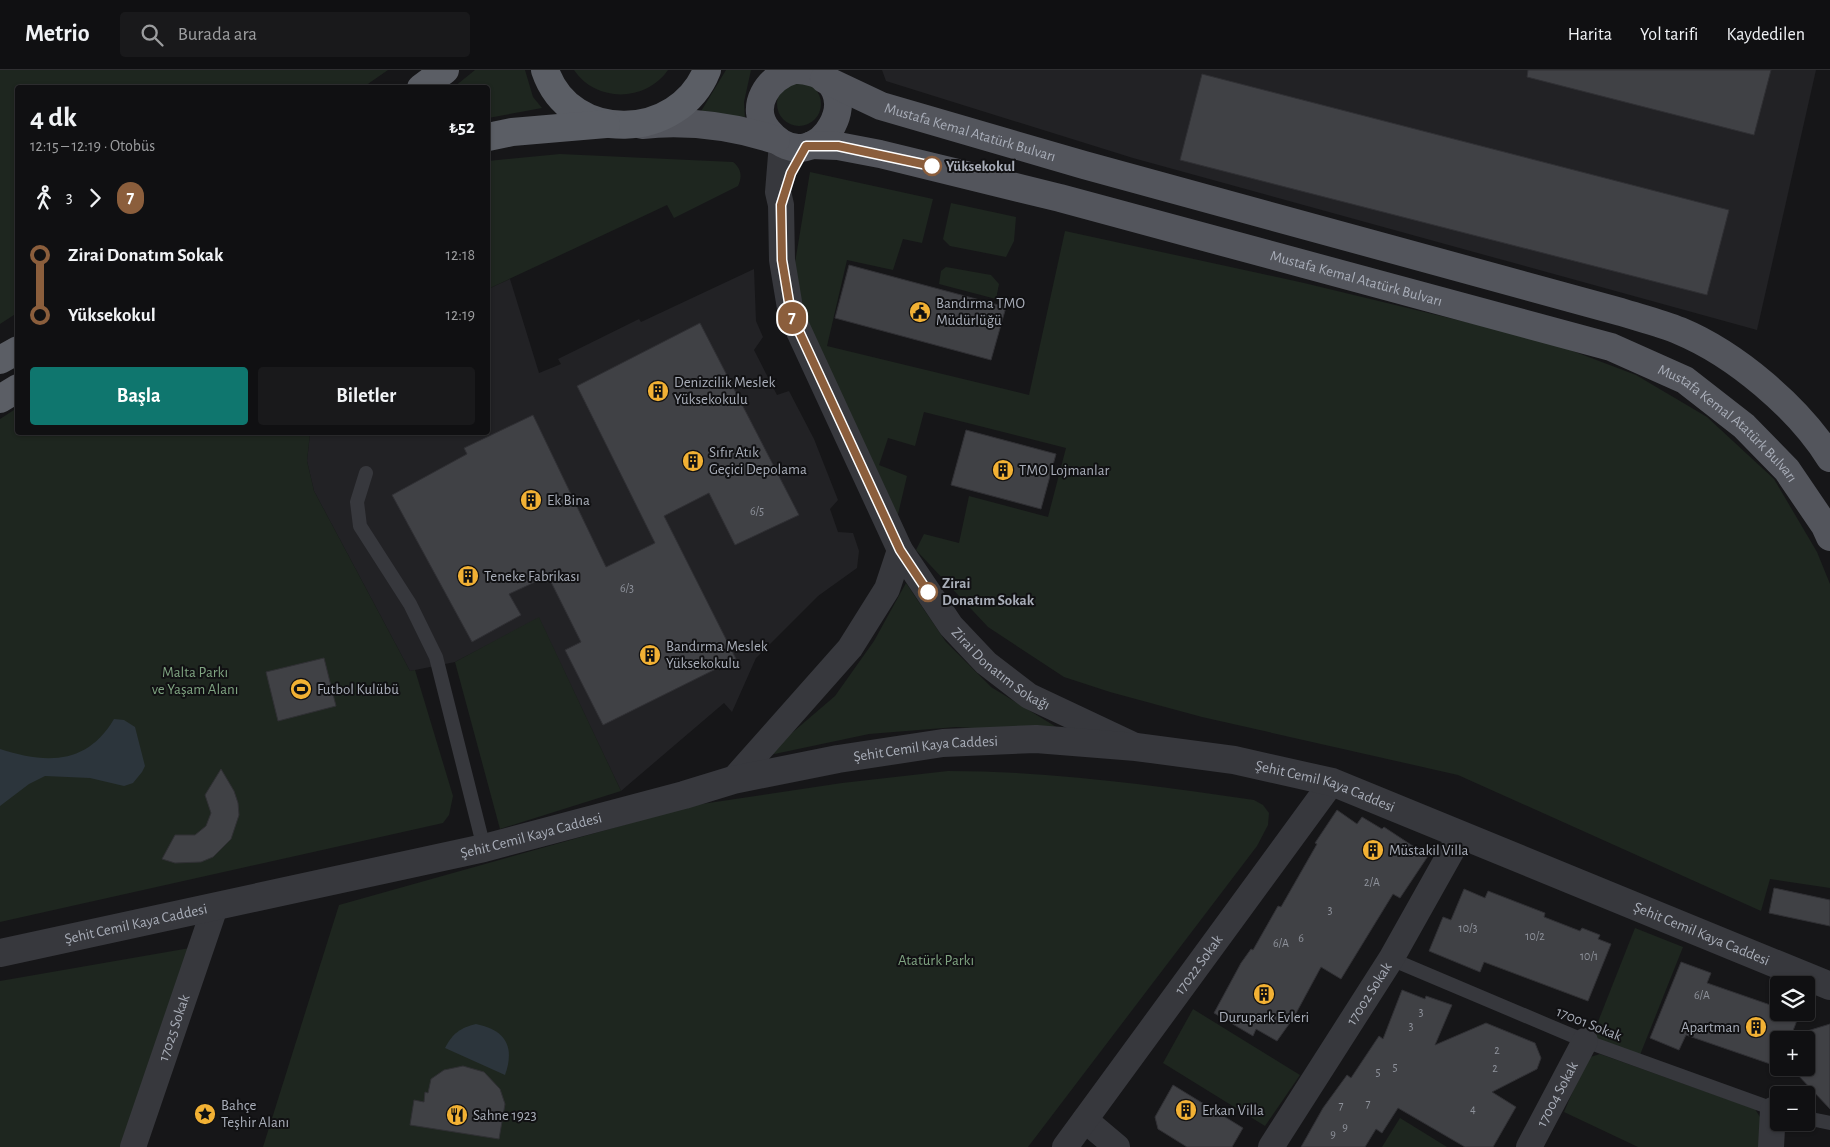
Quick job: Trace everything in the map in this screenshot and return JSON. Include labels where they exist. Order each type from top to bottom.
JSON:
[{"type":"highway","points":[[425,85],[445,70]]},
{"type":"highway","points":[[545,70],[548,78],[563,100],[584,115],[621,125]]},
{"type":"highway","points":[[490,137],[512,132],[621,125],[658,120],[679,108],[696,90],[707,70]]},
{"type":"highway","points":[[0,360],[15,352]]},
{"type":"highway","points":[[0,399],[15,390]]},
{"type":"main road","name":"Mustafa Kemal Atatürk Bulvarı","points":[[806,72],[891,108],[1084,165],[1621,312],[1680,331],[1726,356],[1783,402],[1830,458]]},
{"type":"main road","points":[[806,72],[837,98],[838,110],[836,121],[830,131],[794,143],[767,130],[761,118],[760,104],[764,92],[771,81],[782,73],[806,72]]},
{"type":"main road","name":"Mustafa Kemal Atatürk Bulvarı","points":[[621,125],[700,123],[747,130],[794,143],[838,146],[880,154],[1060,198],[1611,347],[1686,380],[1744,426],[1786,470],[1825,526],[1830,537]]},
{"type":"street","name":"Zirai Donatım Sokağı","points":[[794,143],[778,178],[781,205],[782,260],[791,314],[900,550],[951,626],[986,663],[1029,696],[1136,747]]},
{"type":"street","points":[[734,780],[850,648],[887,589],[900,550]]},
{"type":"street","name":"Şehit Cemil Kaya Caddesi","points":[[0,953],[484,848],[689,794],[734,780],[838,759],[943,743],[1036,739],[1136,747],[1234,760],[1332,782],[1830,986]]},
{"type":"street","name":"17022 Sokak","points":[[1065,1147],[1332,782]]},
{"type":"street","name":"17002 Sokak","points":[[1271,1147],[1391,959],[1460,836]]},
{"type":"street","name":"17025 Sokak","points":[[133,1147],[215,907]]},
{"type":"street","name":"17004 Sokak","points":[[1529,1147],[1585,1041]]},
{"type":"street","points":[[1085,1120],[1117,1147]]},
{"type":"street","points":[[1771,1147],[1773,1131]]},
{"type":"lane","points":[[366,473],[357,502],[360,526],[410,604],[436,657],[484,848]]},
{"type":"lane","name":"17001 Sokak","points":[[1391,959],[1585,1041],[1770,1109]]},
{"type":"lane","points":[[1815,1120],[1830,1123]]},
{"type":"shaded area","points":[[882,70],[1816,70],[1757,330],[1133,158],[886,81]]},
{"type":"shaded area","points":[[754,269],[756,321],[763,337],[754,350],[777,395],[789,391],[814,439],[838,500],[830,509],[838,532],[853,533],[859,551],[857,568],[818,596],[756,658],[732,712],[724,703],[621,791],[539,618],[455,662],[410,671],[314,491],[307,461],[310,435],[490,435],[490,288],[510,279],[539,373],[561,364],[558,359],[639,319],[641,322]]},
{"type":"shaded area","points":[[114,719],[124,720],[135,727],[145,766],[133,783],[124,786],[90,778],[45,776],[29,784],[0,806],[0,749],[33,757],[64,757],[78,753],[91,745],[103,734]]},
{"type":"shaded area","points":[[476,1024],[495,1031],[506,1041],[509,1056],[505,1075],[445,1048],[451,1038],[458,1032]]},
{"type":"green space","points":[[0,70],[388,70],[366,85],[15,85],[15,314],[0,324]]},
{"type":"green space","points":[[475,70],[525,70],[533,97],[542,108],[490,118],[490,85],[456,85]]},
{"type":"green space","points":[[574,70],[668,70],[659,81],[647,88],[634,93],[621,94],[608,93],[595,88],[583,81]]},
{"type":"green space","points":[[726,70],[751,70],[744,102],[745,119],[700,113]]},
{"type":"green space","points":[[795,82],[803,82],[815,88],[821,104],[815,120],[803,126],[795,126],[783,120],[777,108],[777,100],[783,88]]},
{"type":"green space","points":[[560,154],[733,162],[740,170],[740,179],[738,186],[674,218],[667,205],[490,288],[490,161]]},
{"type":"green space","points":[[810,172],[933,199],[922,243],[903,239],[893,270],[847,260],[827,346],[1029,395],[1065,231],[1304,283],[1549,342],[1636,375],[1707,417],[1774,479],[1817,552],[1830,584],[1830,888],[1770,879],[1761,911],[1458,775],[1202,717],[1110,692],[1064,677],[988,627],[916,550],[924,534],[959,543],[969,496],[1048,517],[1066,448],[924,412],[915,446],[888,438],[879,465],[907,476],[896,523],[791,287]]},
{"type":"green space","points":[[951,203],[1016,217],[1014,241],[1006,257],[950,246],[943,239]]},
{"type":"green space","points":[[946,267],[991,275],[999,284],[996,299],[939,284],[941,271]]},
{"type":"green space","name":"Malta Parkı ve Yaşam Alanı","points":[[15,409],[15,435],[310,435],[307,461],[314,491],[410,671],[415,670],[453,796],[449,815],[443,823],[0,922],[0,419]]},
{"type":"green space","points":[[906,583],[946,642],[991,687],[1066,733],[956,727],[869,734],[765,756],[835,696],[874,641]]},
{"type":"green space","points":[[539,617],[621,791],[500,829],[455,662]]},
{"type":"green space","name":"Atatürk Parkı","points":[[948,771],[1025,773],[1178,789],[1254,800],[1263,805],[1269,813],[1268,825],[1257,846],[1028,1147],[263,1147],[339,905],[695,805],[842,783]]},
{"type":"green space","points":[[1635,928],[1683,947],[1640,1055],[1592,1037]]},
{"type":"green space","points":[[190,948],[120,1147],[0,1147],[0,981]]},
{"type":"green space","points":[[1193,1009],[1300,1075],[1265,1126],[1163,1063]]},
{"type":"green space","points":[[1600,1054],[1755,1109],[1763,1122],[1761,1147],[1638,1147],[1564,1112],[1587,1058]]},
{"type":"green space","points":[[1400,1118],[1447,1147],[1382,1147]]},
{"type":"building","points":[[1528,70],[1771,70],[1754,135],[1527,77]]},
{"type":"building","points":[[1202,74],[1729,210],[1707,295],[1180,160]]},
{"type":"building","name":"Bandırma TMO Müdürlüğü","points":[[849,265],[1006,307],[991,360],[835,318]]},
{"type":"building","points":[[700,323],[799,515],[735,545],[709,493],[664,516],[736,659],[603,725],[565,650],[581,642],[548,576],[509,594],[521,615],[472,642],[392,495],[467,454],[464,448],[533,415],[606,567],[655,543],[577,386]]},
{"type":"building","name":"TMO Lojmanlar","points":[[966,430],[1056,454],[1041,509],[951,485]]},
{"type":"building","name":"Futbol Kulübü","points":[[324,658],[336,706],[278,721],[266,672]]},
{"type":"building","points":[[221,769],[234,791],[238,803],[239,815],[231,839],[213,857],[201,862],[175,863],[162,859],[175,835],[195,835],[206,826],[211,813],[205,795]]},
{"type":"building","points":[[1337,810],[1357,824],[1362,817],[1382,829],[1384,827],[1428,856],[1400,898],[1393,894],[1341,979],[1321,967],[1294,1017],[1277,1041],[1256,1029],[1253,1036],[1214,1013],[1241,963],[1251,949],[1253,950],[1278,906],[1281,907],[1317,844],[1315,843]]},
{"type":"building","points":[[1774,888],[1830,900],[1830,926],[1769,913]]},
{"type":"building","points":[[1464,889],[1485,898],[1488,891],[1545,913],[1544,917],[1580,931],[1582,928],[1600,935],[1598,939],[1611,944],[1588,1001],[1484,962],[1480,972],[1429,951],[1443,917],[1451,920]]},
{"type":"building","points":[[1681,962],[1711,973],[1707,983],[1770,1005],[1770,1021],[1797,1021],[1793,1031],[1770,1031],[1770,1064],[1686,1035],[1679,1050],[1650,1038]]},
{"type":"building","points":[[1402,990],[1425,999],[1426,996],[1452,1005],[1435,1045],[1486,1023],[1535,1043],[1541,1058],[1537,1069],[1492,1092],[1516,1107],[1493,1147],[1465,1147],[1398,1108],[1382,1133],[1376,1129],[1365,1147],[1301,1147],[1323,1108],[1347,1075],[1351,1078],[1379,1036],[1383,1039]]},
{"type":"building","points":[[1830,1024],[1830,1109],[1815,1093],[1815,1086],[1808,1086],[1799,1076],[1815,1076],[1815,1031],[1807,1031]]},
{"type":"building","name":"Sahne 1923","points":[[463,1066],[484,1072],[500,1089],[505,1104],[499,1139],[410,1125],[414,1100],[424,1102],[425,1092],[428,1093],[431,1079],[444,1070]]},
{"type":"building","name":"Erkan Villa","points":[[1173,1085],[1243,1128],[1232,1147],[1187,1147],[1158,1129],[1155,1117]]},
{"type":"bus line","name":"7","points":[[928,592],[900,550],[791,314],[782,260],[781,205],[791,173],[797,159],[806,146],[838,146],[932,166]]},
{"type":"place","name":"Yüksekokul","points":[[932,166]]},
{"type":"place","name":"Bandırma TMO Müdürlüğü","points":[[920,312]]},
{"type":"place","name":"Denizcilik Meslek Yüksekokulu","points":[[658,391]]},
{"type":"place","name":"Sıfır Atık Geçici Depolama","points":[[693,461]]},
{"type":"place","name":"TMO Lojmanlar","points":[[1003,470]]},
{"type":"place","name":"Ek Bina","points":[[531,500]]},
{"type":"place","name":"Teneke Fabrikası","points":[[468,576]]},
{"type":"place","name":"Zirai Donatım Sokak","points":[[928,592]]},
{"type":"place","name":"Bandırma Meslek Yüksekokulu","points":[[650,655]]},
{"type":"place","name":"Futbol Kulübü","points":[[301,689]]},
{"type":"place","name":"Müstakil Villa","points":[[1373,850]]},
{"type":"place","name":"Durupark Evleri","points":[[1264,994]]},
{"type":"place","name":"Apartman","points":[[1756,1027]]},
{"type":"place","name":"Erkan Villa","points":[[1186,1110]]},
{"type":"place","name":"Bahçe Teşhir Alanı","points":[[205,1114]]},
{"type":"place","name":"Sahne 1923","points":[[457,1115]]}]
